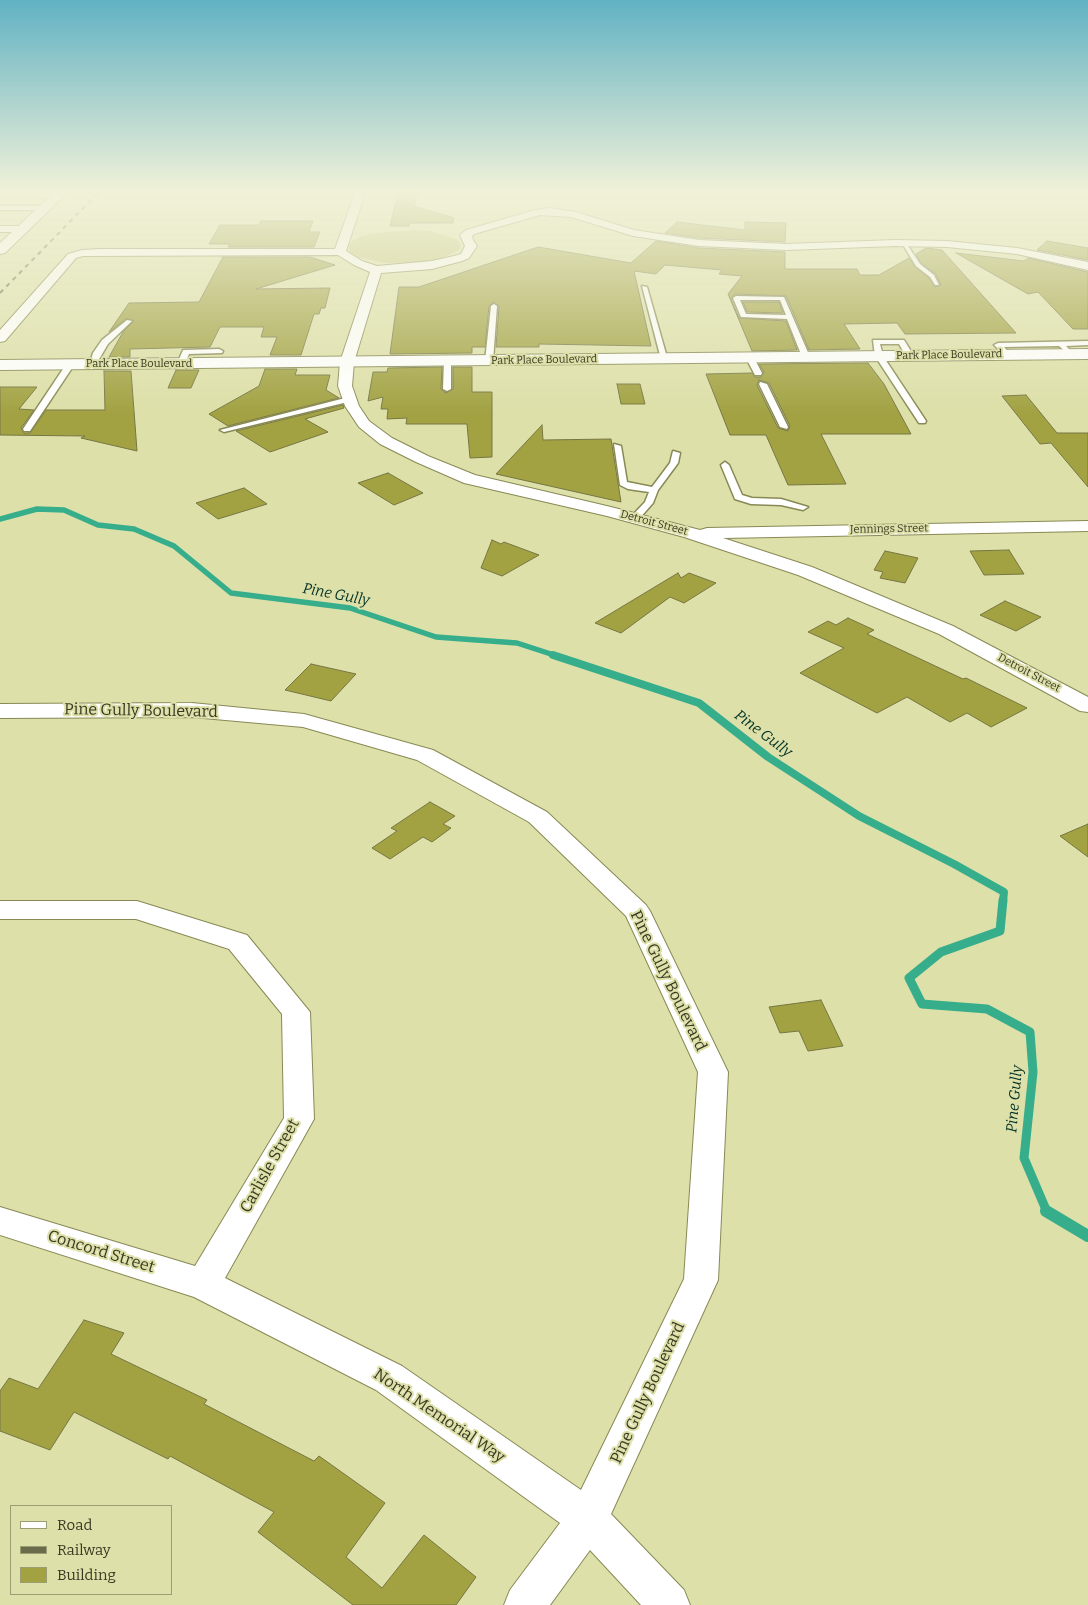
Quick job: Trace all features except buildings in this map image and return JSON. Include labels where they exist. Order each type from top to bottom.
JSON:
[{"type":"street","points":[[0,338],[65,264]]},
{"type":"street","points":[[360,264],[376,270],[437,264]]},
{"type":"street","name":"Detroit Street","points":[[376,270],[347,362],[345,386],[364,424],[386,442],[457,475],[489,485],[635,518],[690,533],[806,571],[872,597],[946,630],[1088,706]]},
{"type":"street","name":"Park Place Boulevard","points":[[0,365],[1007,355],[1066,349],[1088,354]]},
{"type":"street","name":"Jennings Street","points":[[690,533],[1088,526]]},
{"type":"street","name":"Pine Gully Boulevard","points":[[0,711],[192,710],[304,721],[424,754],[538,817],[637,911],[713,1072],[701,1280],[588,1519],[525,1605]]},
{"type":"street","name":"Carlisle Street","points":[[0,910],[137,910],[238,942],[296,1012],[300,1119],[203,1284]]},
{"type":"street","name":"Concord Street","points":[[0,1221],[203,1284]]},
{"type":"street","name":"North Memorial Way","points":[[203,1284],[389,1378],[588,1519]]},
{"type":"street","points":[[588,1519],[669,1605]]},
{"type":"lane","points":[[917,264],[932,276],[937,284]]},
{"type":"lane","points":[[644,287],[666,359]]},
{"type":"lane","points":[[790,317],[743,316],[736,298],[782,298],[790,317],[806,357]]},
{"type":"lane","points":[[489,361],[494,306]]},
{"type":"lane","points":[[92,364],[96,353],[105,342],[129,321]]},
{"type":"lane","points":[[1066,349],[1088,344]]},
{"type":"lane","points":[[181,364],[186,352],[219,351]]},
{"type":"lane","points":[[879,356],[922,421]]},
{"type":"lane","points":[[750,358],[758,373]]},
{"type":"lane","points":[[446,361],[447,389]]},
{"type":"lane","points":[[27,429],[70,365]]},
{"type":"lane","points":[[763,384],[784,427]]},
{"type":"lane","points":[[224,430],[350,399]]},
{"type":"lane","points":[[617,446],[623,483],[628,486],[654,490]]},
{"type":"lane","points":[[635,518],[649,503],[654,490],[674,463],[676,453]]},
{"type":"lane","points":[[726,465],[738,497],[751,501],[781,502],[802,507]]},
{"type":"waterway","name":"Pine Gully","points":[[0,519],[37,509],[64,510],[98,525],[134,529],[174,546],[231,593],[350,608],[436,637],[517,643],[557,656]]},
{"type":"waterway","name":"Pine Gully","points":[[553,655],[699,703],[768,757],[859,816],[954,864],[1004,892],[1003,901]]},
{"type":"waterway","name":"Pine Gully","points":[[1003,900],[1000,931],[941,952],[909,978],[922,1004],[987,1009],[1030,1032],[1033,1072],[1024,1158],[1047,1211]]},
{"type":"waterway","name":"Pine Gully","points":[[1047,1211],[1088,1236]]},
{"type":"railway","points":[[0,293],[29,264]]}]
